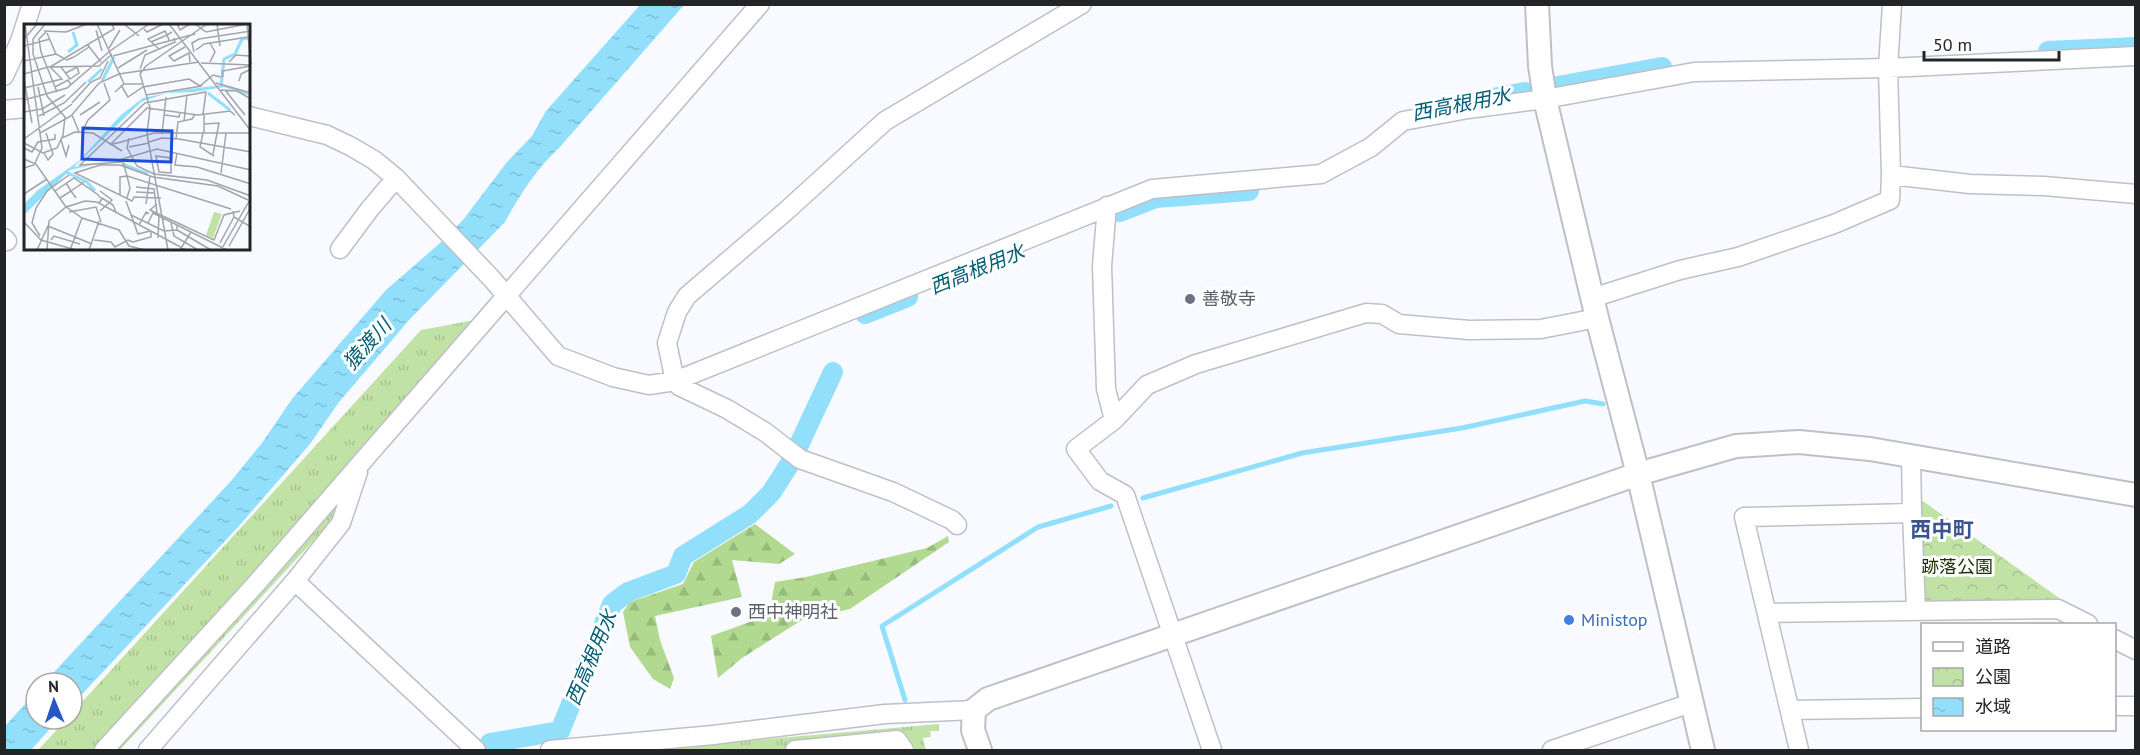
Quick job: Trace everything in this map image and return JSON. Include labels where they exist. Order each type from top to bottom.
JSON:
[{"type":"street","points":[[26,24],[32,4]]},
{"type":"street","points":[[104,750],[255,585],[760,4]]},
{"type":"street","points":[[957,525],[952,520],[893,492],[800,459],[765,432],[737,415],[678,386],[667,343],[677,312],[687,296],[785,212],[885,121],[1082,4]]},
{"type":"street","points":[[1537,4],[1540,66],[1545,99],[1638,474],[1703,750]]},
{"type":"street","points":[[1212,750],[1125,495],[1100,481],[1076,449],[1114,420],[1147,385],[1196,364],[1366,313],[1382,314],[1399,324],[1468,330],[1541,329],[1573,321],[1595,308],[1680,270],[1738,257],[1853,216],[1890,200],[1888,68],[1892,4]]},
{"type":"street","points":[[4,76],[24,29]]},
{"type":"street","points":[[250,116],[327,135],[374,160],[396,178],[492,279],[558,356],[613,376],[649,385],[675,381],[1152,189],[1321,174],[1371,147],[1403,121],[1468,109],[1545,99],[1694,72],[1888,68],[2136,56]]},
{"type":"street","points":[[4,110],[24,108]]},
{"type":"street","points":[[1891,175],[1970,184],[2044,186],[2136,194]]},
{"type":"street","points":[[340,249],[396,178]]},
{"type":"street","points":[[1107,206],[1102,266],[1105,378],[1114,420]]},
{"type":"street","points":[[550,750],[713,735],[885,714],[974,710],[988,699],[1172,635],[1638,474],[1736,446],[1799,442],[1870,449],[2136,495]]},
{"type":"street","points":[[1911,457],[1916,610]]},
{"type":"street","points":[[148,750],[295,581],[341,523],[361,462]]},
{"type":"street","points":[[1799,750],[1744,517],[1912,513]]},
{"type":"street","points":[[295,581],[476,750]]},
{"type":"street","points":[[1767,613],[2058,609],[2086,623]]},
{"type":"street","points":[[2116,640],[2136,650]]},
{"type":"street","points":[[1552,750],[1691,703]]},
{"type":"street","points":[[2116,706],[2136,706]]},
{"type":"street","points":[[1790,710],[1921,708]]},
{"type":"street","points":[[974,710],[973,730],[980,750]]},
{"type":"street","points":[[795,750],[897,740],[904,750]]},
{"type":"green space","points":[[475,320],[355,456],[343,494],[328,525],[120,750],[38,750],[56,731],[84,731],[84,700],[421,330]]},
{"type":"green space","name":"跡落公園","points":[[1920,499],[2062,600],[1929,603],[1922,596]]},
{"type":"green space","points":[[755,524],[795,554],[779,564],[732,560],[742,597],[655,616],[660,640],[674,678],[670,689],[653,679],[630,647],[623,612],[630,602],[683,584],[694,562]]},
{"type":"green space","points":[[948,536],[949,542],[850,609],[802,620],[742,658],[718,678],[711,636],[769,615],[775,582],[806,577],[927,548]]},
{"type":"green space","points":[[939,724],[939,731],[930,731],[931,737],[923,738],[926,750],[642,750]]},
{"type":"water","name":"猿渡川","points":[[640,5],[684,5],[543,164],[522,192],[505,222],[410,319],[339,402],[310,444],[239,526],[84,692],[84,671],[55,671],[231,481],[262,443],[292,399],[386,290],[463,220],[507,162],[532,136],[546,111]]},
{"type":"water","points":[[24,705],[24,731],[48,731],[31,750],[5,750],[5,726]]},
{"type":"waterway","name":"西高根用水","points":[[2048,51],[2136,47]]},
{"type":"waterway","name":"西高根用水","points":[[1558,86],[1662,67]]},
{"type":"waterway","name":"西高根用水","points":[[1492,98],[1525,92]]},
{"type":"waterway","name":"西高根用水","points":[[1120,212],[1156,198],[1249,191]]},
{"type":"waterway","name":"西高根用水","points":[[865,314],[908,297]]},
{"type":"waterway","name":"西高根用水","points":[[797,449],[833,372]]},
{"type":"waterway","points":[[1143,498],[1302,453],[1462,428],[1585,401],[1603,404]]},
{"type":"waterway","name":"西高根用水","points":[[490,743],[560,731],[612,604],[628,592],[676,574],[683,556],[750,514],[771,493],[791,462]]},
{"type":"waterway","points":[[905,700],[882,626],[1038,527],[1111,506]]},
{"type":"place","name":"善敬寺","points":[[1190,299]]},
{"type":"place","name":"西中神明社","points":[[736,612]]},
{"type":"place","name":"Ministop","points":[[1569,620]]},
{"type":"district","name":"西中町","points":[[1942,530]]}]
